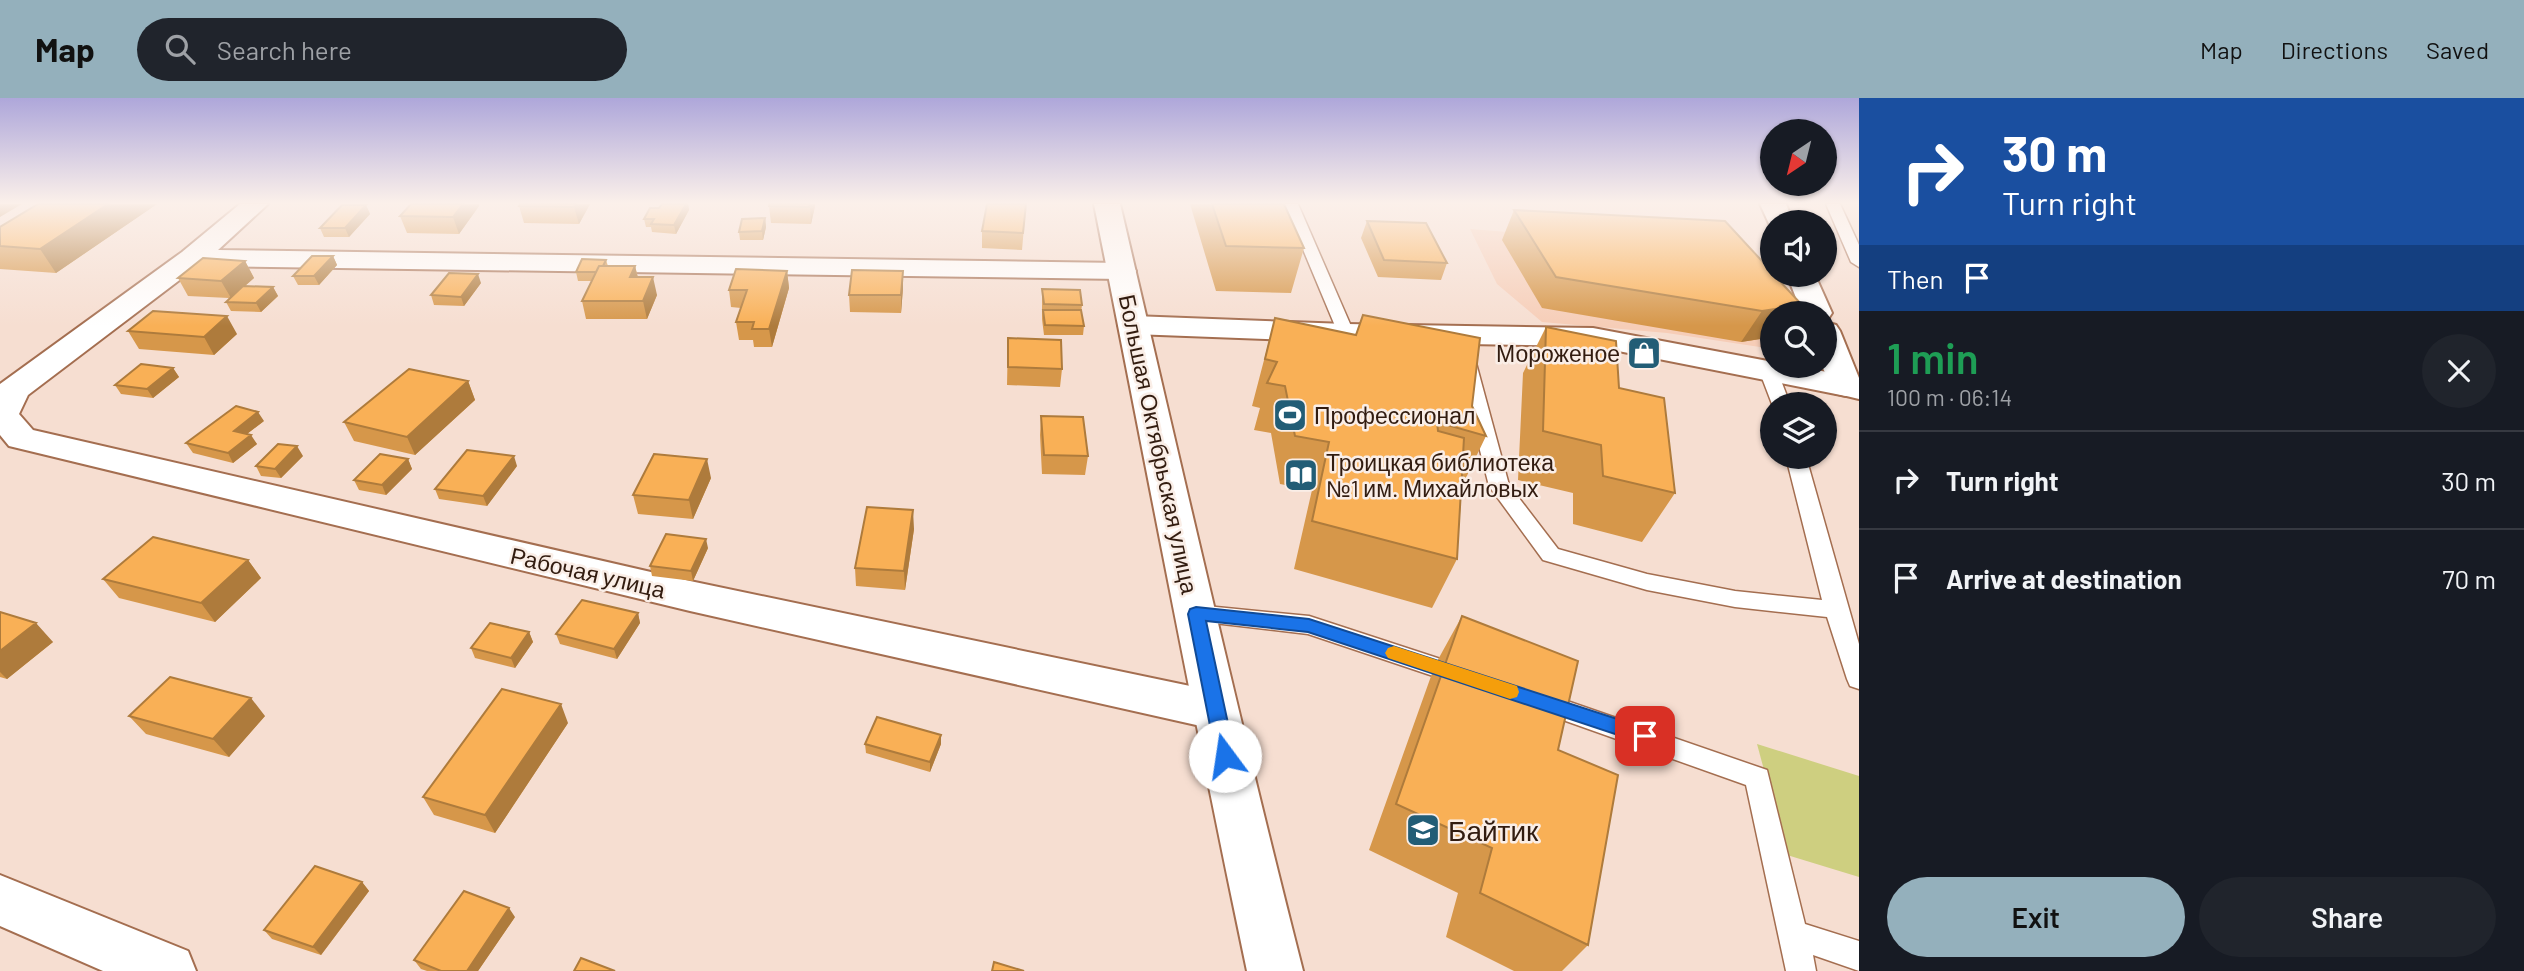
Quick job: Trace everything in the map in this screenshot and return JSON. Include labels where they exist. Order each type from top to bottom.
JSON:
[{"type":"street","points":[[5,391],[207,245]]},
{"type":"street","name":"Большая Октябрьская улица","points":[[1116,245],[1196,614],[1214,710],[1276,971]]},
{"type":"street","points":[[192,258],[1122,271]]},
{"type":"street","points":[[1133,325],[1346,333],[1593,337],[1760,368]]},
{"type":"street","points":[[1837,332],[1859,336]]},
{"type":"street","points":[[1837,356],[1852,388]]},
{"type":"street","points":[[1805,378],[1852,388]]},
{"type":"street","name":"Рабочая улица","points":[[5,391],[2,415],[21,438],[690,596],[1214,710]]},
{"type":"street","points":[[0,900],[168,971]]},
{"type":"lane","points":[[1308,245],[1346,333]]},
{"type":"lane","points":[[1851,245],[1859,262]]},
{"type":"lane","points":[[1460,335],[1499,486],[1551,555],[1647,582],[1723,597],[1836,610]]},
{"type":"lane","points":[[1799,469],[1836,610],[1859,679]]},
{"type":"lane","points":[[1196,614],[1309,625],[1477,681]]},
{"type":"lane","points":[[1516,693],[1645,736],[1758,778],[1801,971]]},
{"type":"lane","points":[[1793,934],[1859,956]]},
{"type":"shaded area","points":[[1478,245],[1572,245],[1760,310],[1760,347],[1667,333],[1542,322],[1497,284]]},
{"type":"green space","points":[[1757,744],[1859,776],[1859,877],[1787,855]]},
{"type":"building","points":[[0,245],[46,245],[40,249]]},
{"type":"building","points":[[1303,245],[1304,248],[1226,246]]},
{"type":"building","points":[[1377,245],[1437,245],[1447,263],[1384,260]]},
{"type":"building","points":[[1536,245],[1747,245],[1760,259],[1760,287],[1785,287],[1798,301],[1760,301],[1760,311],[1556,277]]},
{"type":"building","points":[[312,256],[333,256],[314,276],[293,276]]},
{"type":"building","points":[[203,258],[245,261],[221,281],[178,278]]},
{"type":"building","points":[[582,259],[606,260],[596,272],[576,272]]},
{"type":"building","points":[[599,266],[635,266],[630,277],[653,277],[643,301],[582,301]]},
{"type":"building","points":[[736,269],[787,271],[769,329],[752,329],[754,322],[736,322],[747,290],[729,290]]},
{"type":"building","points":[[852,270],[903,271],[901,295],[849,295]]},
{"type":"building","points":[[449,273],[478,274],[461,297],[431,295]]},
{"type":"building","points":[[243,286],[273,287],[256,303],[226,302]]},
{"type":"building","points":[[1042,289],[1080,290],[1082,305],[1044,304]]},
{"type":"building","points":[[1043,310],[1081,310],[1084,326],[1045,325]]},
{"type":"building","points":[[153,311],[227,316],[204,337],[128,331]]},
{"type":"building","points":[[1363,315],[1480,338],[1472,406],[1486,436],[1437,422],[1438,431],[1464,438],[1457,559],[1312,521],[1329,442],[1295,436],[1285,386],[1267,383],[1277,362],[1265,359],[1275,318],[1356,335]]},
{"type":"building","points":[[1546,327],[1616,341],[1619,388],[1664,398],[1675,493],[1603,476],[1601,445],[1543,431]]},
{"type":"building","points":[[1008,338],[1061,340],[1062,369],[1008,367]]},
{"type":"building","points":[[141,364],[173,368],[147,389],[115,385]]},
{"type":"building","points":[[409,369],[468,381],[407,437],[344,422]]},
{"type":"building","points":[[236,406],[258,412],[234,431],[251,435],[228,453],[186,443]]},
{"type":"building","points":[[1041,416],[1083,417],[1088,456],[1044,455]]},
{"type":"building","points":[[278,444],[297,446],[275,469],[256,466]]},
{"type":"building","points":[[467,450],[514,456],[483,496],[435,489]]},
{"type":"building","points":[[380,454],[408,459],[382,485],[354,480]]},
{"type":"building","points":[[654,454],[707,459],[689,500],[633,495]]},
{"type":"building","points":[[867,507],[913,510],[904,571],[855,568]]},
{"type":"building","points":[[666,534],[706,539],[691,571],[650,566]]},
{"type":"building","points":[[153,537],[248,560],[201,603],[103,579]]},
{"type":"building","points":[[582,600],[638,613],[614,649],[556,634]]},
{"type":"building","points":[[0,612],[36,623],[0,651]]},
{"type":"building","points":[[1462,616],[1578,661],[1558,750],[1618,775],[1588,945],[1480,893],[1492,848],[1396,804]]},
{"type":"building","points":[[490,623],[529,632],[511,658],[471,648]]},
{"type":"building","points":[[170,677],[251,698],[213,739],[129,716]]},
{"type":"building","points":[[502,689],[561,704],[485,815],[423,797]]},
{"type":"building","points":[[877,717],[941,735],[930,762],[865,744]]},
{"type":"building","points":[[315,866],[362,882],[313,947],[264,930]]},
{"type":"building","points":[[464,891],[509,908],[467,971],[441,971],[414,960]]},
{"type":"building","points":[[581,958],[615,971],[574,971]]},
{"type":"building","points":[[994,962],[1024,971],[992,971]]},
{"type":"slow traffic","points":[[1394,653],[1510,692]]},
{"type":"place","name":"Мороженое","points":[[1644,353]]},
{"type":"place","name":"Профессионал","points":[[1290,415]]},
{"type":"place","name":"Троицкая библиотека №1 им. Михайловых","points":[[1301,475]]},
{"type":"place","name":"Байтик","points":[[1423,830]]},
{"type":"route","points":[[1225,756],[1196,614],[1309,625],[1645,736]]}]
